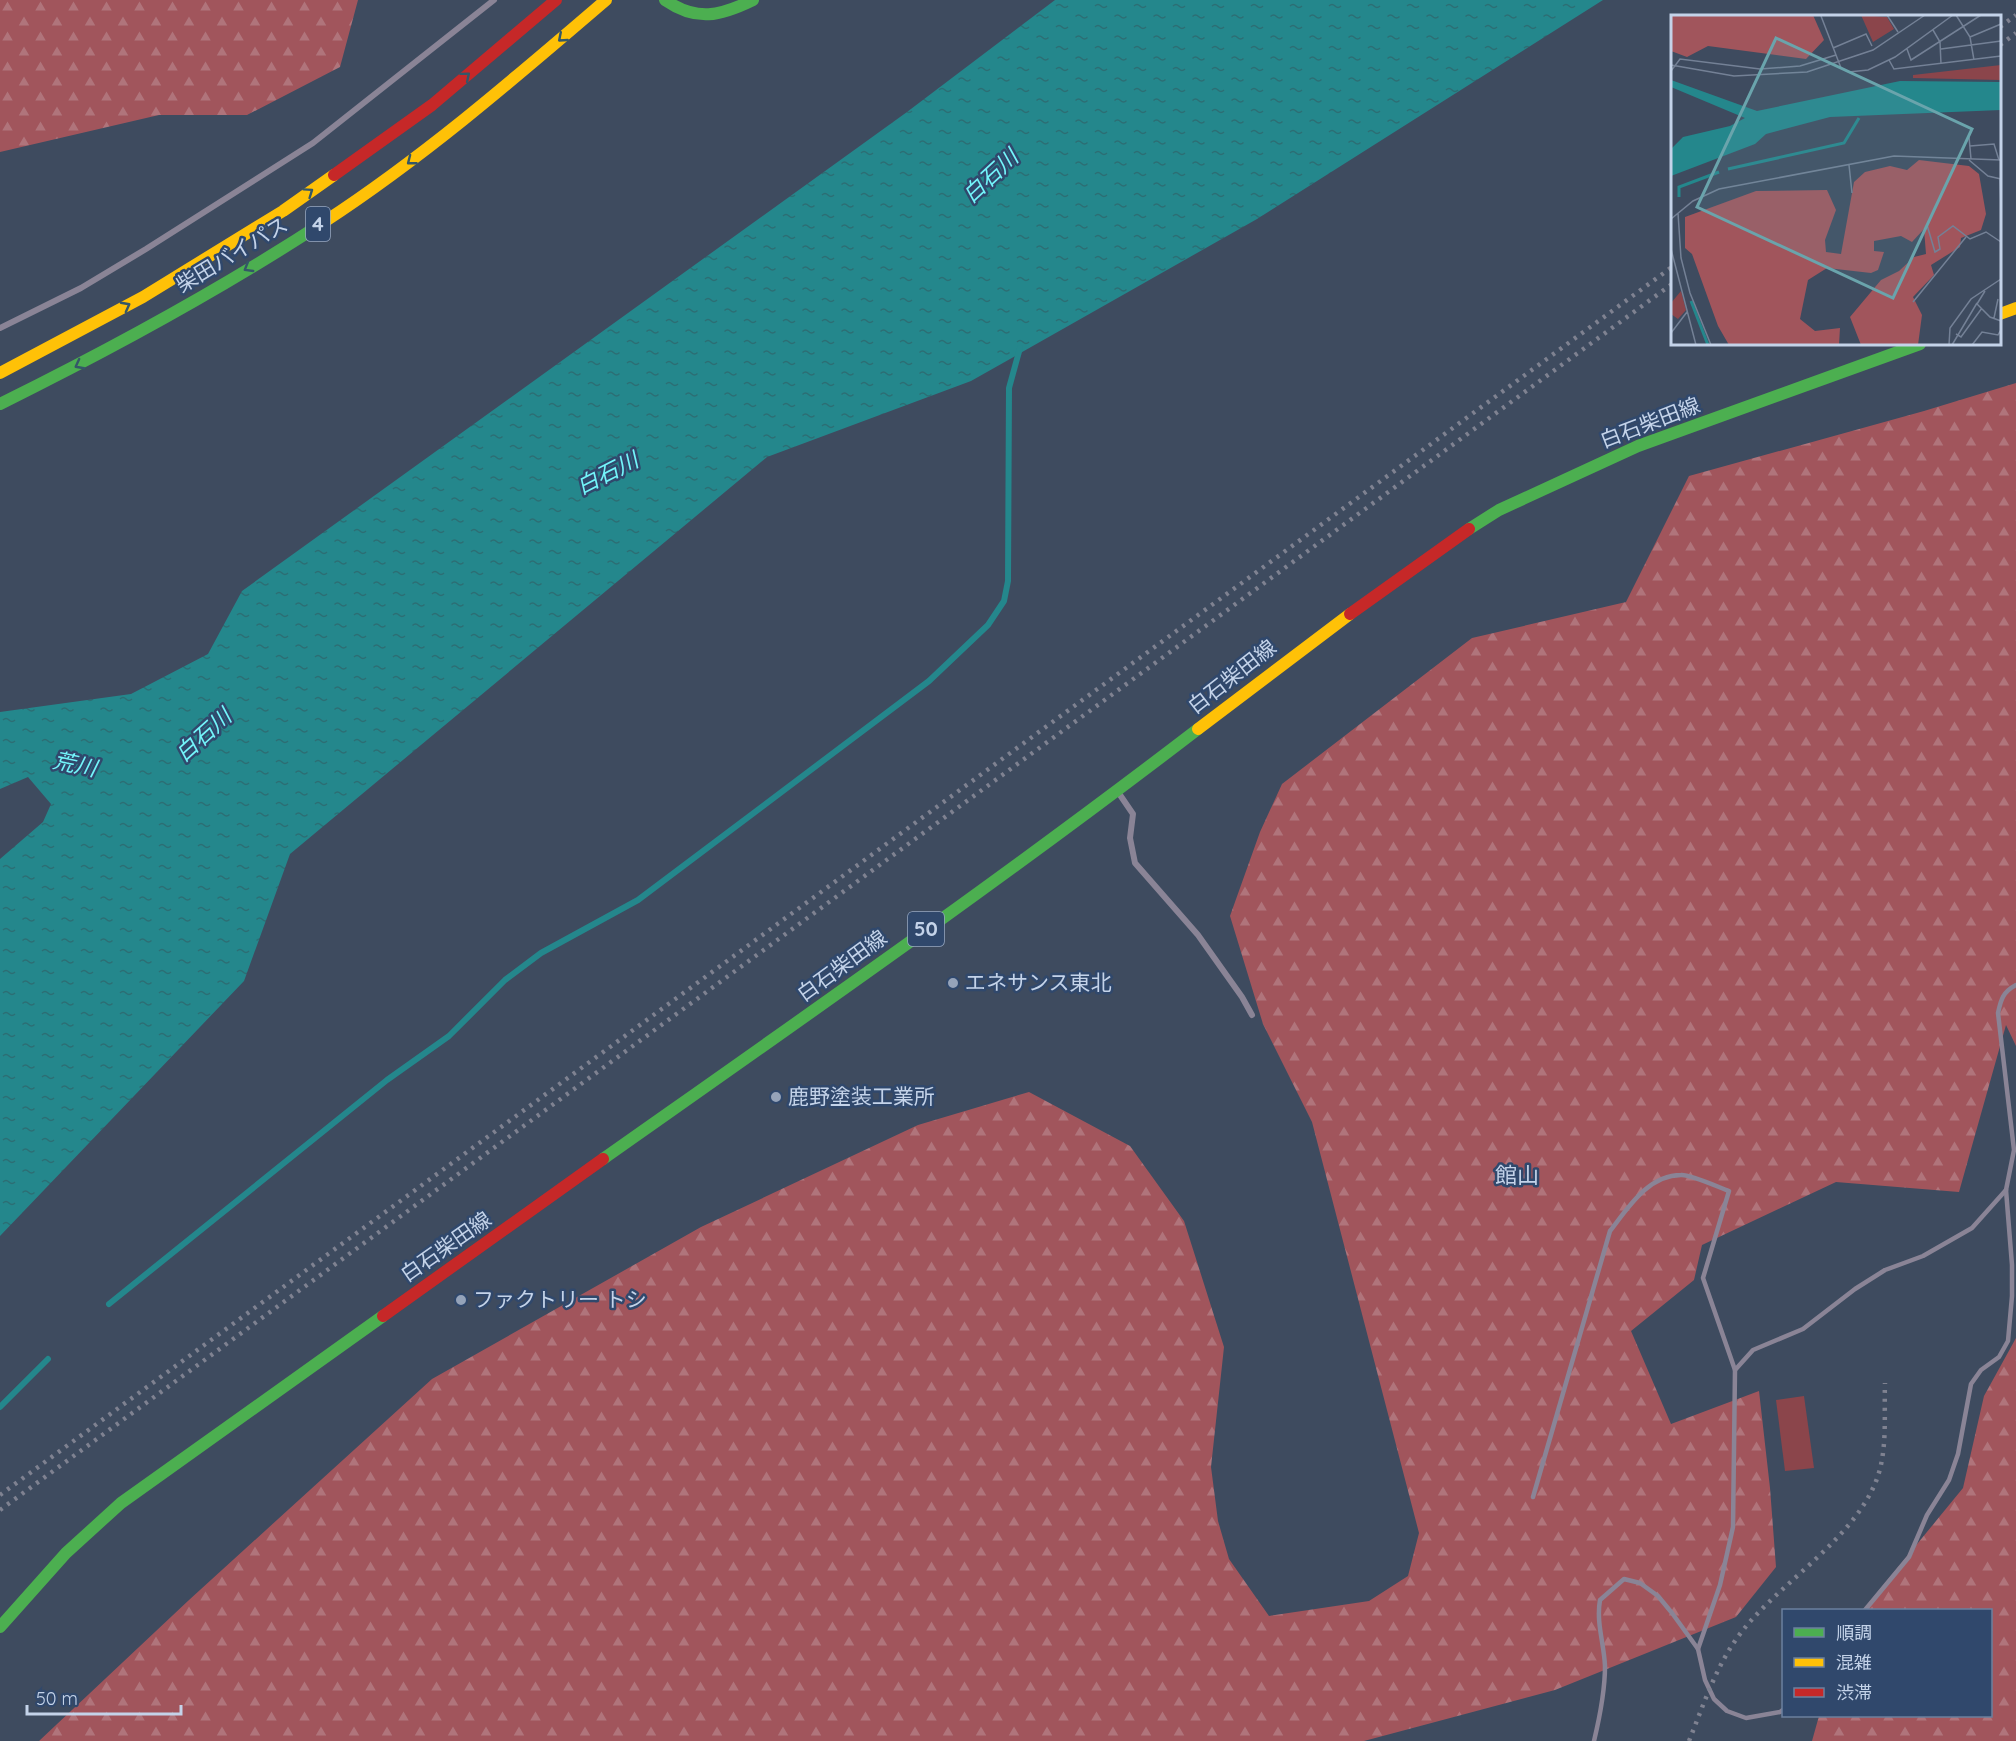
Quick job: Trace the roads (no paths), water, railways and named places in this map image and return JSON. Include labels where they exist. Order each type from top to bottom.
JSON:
[{"type":"main road","name":"柴田バイパス","points":[[0,373],[143,297],[283,211],[432,105],[556,0]]},
{"type":"main road","name":"柴田バイパス","points":[[0,404],[69,371],[148,328],[295,240],[396,173],[503,90],[606,0]]},
{"type":"main road","points":[[665,0],[679,9],[704,16],[716,15],[753,0]]},
{"type":"main road","points":[[2001,314],[2016,308]]},
{"type":"main road","name":"白石柴田線","points":[[0,1627],[30,1590],[73,1545],[141,1487],[826,1002],[1117,791],[1314,640],[1465,532],[1499,510],[1638,446],[1917,345]]},
{"type":"street","points":[[0,328],[81,288],[313,144],[494,0]]},
{"type":"street","points":[[1117,791],[1133,814],[1130,838],[1135,863],[1198,935],[1242,997],[1252,1016]]},
{"type":"lane","points":[[1867,1609],[1909,1557],[1927,1515],[1948,1480],[1958,1454],[1971,1384],[1982,1370],[1999,1357],[2008,1341],[2012,1265],[2006,1190],[2014,1150],[1998,1013],[2006,991],[2016,985]]},
{"type":"lane","points":[[1533,1497],[1610,1231],[1632,1203],[1656,1180],[1682,1174],[1729,1191],[1703,1278],[1735,1370],[1733,1527],[1720,1585],[1698,1649]]},
{"type":"lane","points":[[1735,1370],[1753,1350],[1803,1329],[1865,1282],[1885,1270],[1923,1256],[1972,1228],[2006,1190]]},
{"type":"lane","points":[[1594,1741],[1605,1692],[1605,1663],[1597,1617],[1600,1600],[1624,1580],[1640,1583],[1658,1596],[1698,1649],[1705,1680],[1714,1699],[1727,1711],[1746,1718],[1782,1710]]},
{"type":"water","points":[[1055,0],[1603,0],[1257,219],[971,381],[767,457],[290,854],[244,981],[0,1236],[0,859],[43,822],[51,804],[28,777],[0,789],[0,712],[131,694],[208,654],[242,591],[907,112]]},
{"type":"waterway","points":[[109,1304],[387,1080],[449,1036],[505,980],[541,953],[638,900],[929,681],[988,625],[1004,601],[1008,581],[1009,388],[1020,348]]},
{"type":"waterway","points":[[0,1407],[48,1359]]},
{"type":"railway","points":[[2001,26],[2016,15]]},
{"type":"railway","points":[[2001,44],[2016,33]]},
{"type":"railway","points":[[0,1495],[1671,268]]},
{"type":"railway","points":[[0,1510],[1671,285]]},
{"type":"railway","points":[[1689,1741],[1716,1675],[1737,1638],[1754,1617],[1837,1538],[1856,1516],[1870,1493],[1882,1458],[1885,1383]]},
{"type":"place","name":"エネサンス東北","points":[[953,983]]},
{"type":"place","name":"鹿野塗装工業所","points":[[776,1097]]},
{"type":"place","name":"ファクトリー トシ","points":[[461,1300]]},
{"type":"district","name":"館山","points":[[1517,1175]]},
{"type":"water label","name":"白石川","points":[[990,176]]},
{"type":"water label","name":"白石川","points":[[607,473]]},
{"type":"water label","name":"白石川","points":[[203,735]]},
{"type":"water label","name":"荒川","points":[[75,764]]}]
